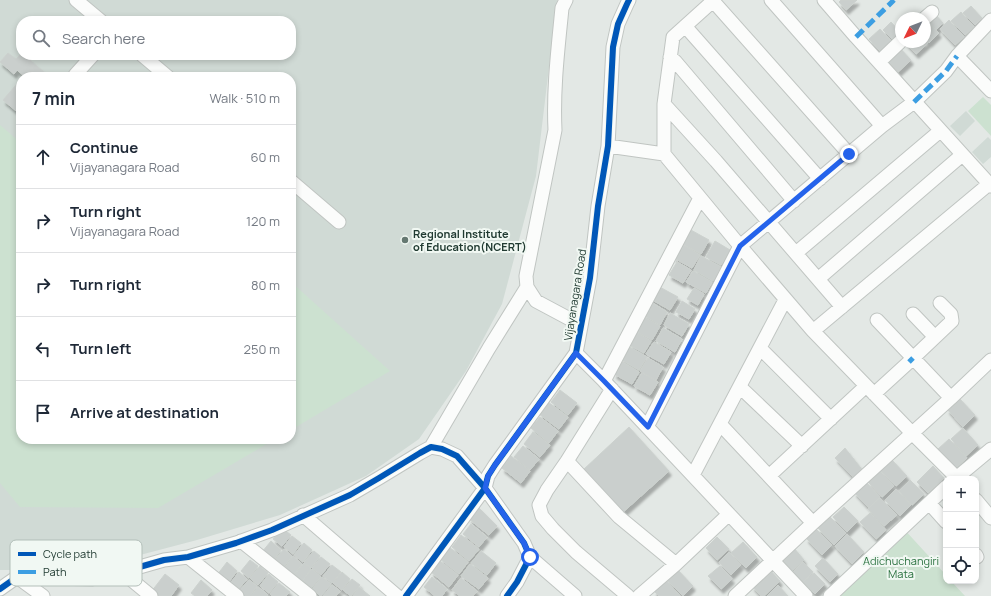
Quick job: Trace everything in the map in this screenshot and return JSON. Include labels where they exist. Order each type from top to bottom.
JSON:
[{"type":"street","points":[[76,0],[95,16]]},
{"type":"street","points":[[566,0],[562,8],[556,64],[554,108],[555,130],[526,276],[527,288],[536,301],[581,325]]},
{"type":"street","name":"Vijayanagara Road","points":[[406,596],[485,488],[488,476],[495,465],[576,353],[590,278],[598,206],[608,146],[613,47],[618,24],[629,0]]},
{"type":"street","points":[[849,154],[713,0],[673,37],[664,104],[664,154],[813,331],[953,476]]},
{"type":"street","points":[[771,0],[882,126]]},
{"type":"street","points":[[813,331],[990,185],[824,0]]},
{"type":"street","points":[[648,427],[740,246],[882,126],[914,102],[946,71],[957,56],[990,25]]},
{"type":"street","points":[[685,26],[820,179]]},
{"type":"street","points":[[879,62],[895,47]]},
{"type":"street","points":[[957,56],[991,91]]},
{"type":"street","points":[[670,57],[794,201]]},
{"type":"street","points":[[78,72],[89,60]]},
{"type":"street","points":[[148,60],[162,72]]},
{"type":"street","points":[[664,104],[716,161],[842,307]]},
{"type":"street","points":[[796,253],[940,131]]},
{"type":"street","points":[[608,146],[664,154]]},
{"type":"street","points":[[818,279],[962,155]]},
{"type":"street","points":[[296,185],[339,222]]},
{"type":"street","points":[[628,596],[576,552],[552,529],[542,516],[539,505],[547,490],[567,461],[608,385],[700,198]]},
{"type":"street","points":[[142,566],[164,560],[188,557],[272,530],[350,495],[431,447],[489,348],[527,288]]},
{"type":"street","points":[[693,475],[786,300]]},
{"type":"street","points":[[769,476],[831,419],[911,360],[952,321],[951,314],[940,302]]},
{"type":"street","points":[[913,314],[935,337]]},
{"type":"street","points":[[877,320],[911,360],[951,398]]},
{"type":"street","points":[[760,348],[831,419]]},
{"type":"street","points":[[576,353],[648,427],[806,596]]},
{"type":"street","points":[[735,596],[991,360]]},
{"type":"street","points":[[740,387],[802,446]]},
{"type":"street","points":[[720,424],[813,523]]},
{"type":"street","points":[[431,447],[442,449],[457,456],[485,488],[524,543],[530,557],[575,596]]},
{"type":"street","points":[[960,476],[991,450]]},
{"type":"street","points":[[567,461],[619,517],[676,564]]},
{"type":"street","points":[[830,596],[943,490]]},
{"type":"street","points":[[929,503],[943,519]]},
{"type":"street","points":[[979,504],[991,518]]},
{"type":"street","points":[[640,596],[729,514]]},
{"type":"street","points":[[303,516],[396,596]]},
{"type":"street","points":[[241,541],[310,596]]},
{"type":"street","points":[[188,557],[237,596]]},
{"type":"street","points":[[506,596],[517,582],[530,557]]},
{"type":"street","points":[[0,589],[10,582]]},
{"type":"street","points":[[29,586],[43,596]]},
{"type":"street","points":[[139,586],[151,596]]},
{"type":"shaded area","name":"Regional Institute of Education(NCERT)","points":[[0,0],[557,0],[536,176],[502,304],[466,371],[419,439],[366,476],[280,515],[197,540],[142,554],[142,540],[10,540],[10,570],[0,570]]},
{"type":"shaded area","points":[[966,111],[975,121],[960,136],[950,126]]},
{"type":"shaded area","points":[[988,137],[991,140],[991,157],[983,164],[972,152]]},
{"type":"green space","points":[[983,97],[991,105],[991,136],[968,111]]},
{"type":"green space","points":[[0,125],[16,139],[16,444],[267,444],[158,508],[20,507],[0,483]]},
{"type":"green space","points":[[296,286],[390,371],[296,427]]},
{"type":"green space","name":"Adichuchangiri Mata","points":[[903,528],[943,572],[943,584],[954,584],[965,596],[830,596]]},
{"type":"building","points":[[841,0],[857,0],[846,10],[839,2]]},
{"type":"building","points":[[971,6],[982,18],[975,25],[963,13]]},
{"type":"building","points":[[961,12],[974,27],[965,35],[951,21]]},
{"type":"building","points":[[935,14],[943,23],[936,30],[931,24],[931,18]]},
{"type":"building","points":[[949,20],[964,37],[955,45],[940,29]]},
{"type":"building","points":[[891,22],[895,26],[895,40],[894,41],[883,30]]},
{"type":"building","points":[[931,26],[939,33],[931,41]]},
{"type":"building","points":[[880,29],[892,42],[881,52],[869,39]]},
{"type":"building","points":[[898,48],[900,48],[911,60],[898,72],[886,59]]},
{"type":"building","points":[[910,48],[923,48],[916,54]]},
{"type":"building","points":[[8,53],[16,60],[30,60],[44,72],[19,72],[17,70],[14,74],[0,62]]},
{"type":"building","points":[[16,85],[16,111],[3,100]]},
{"type":"building","points":[[689,229],[709,240],[701,254],[681,243]]},
{"type":"building","points":[[715,241],[730,250],[721,265],[706,257]]},
{"type":"building","points":[[682,244],[700,255],[692,268],[674,258]]},
{"type":"building","points":[[701,256],[721,267],[713,281],[694,270]]},
{"type":"building","points":[[677,262],[691,270],[683,283],[669,275]]},
{"type":"building","points":[[693,271],[712,282],[706,293],[686,282]]},
{"type":"building","points":[[656,285],[678,297],[670,310],[649,298]]},
{"type":"building","points":[[694,288],[704,294],[698,305],[687,299]]},
{"type":"building","points":[[682,301],[695,309],[689,319],[676,312]]},
{"type":"building","points":[[651,302],[667,312],[660,325],[643,315]]},
{"type":"building","points":[[670,313],[689,324],[682,336],[664,325]]},
{"type":"building","points":[[642,316],[660,326],[652,340],[634,330]]},
{"type":"building","points":[[663,328],[682,339],[675,352],[656,341]]},
{"type":"building","points":[[636,332],[651,341],[644,353],[629,345]]},
{"type":"building","points":[[654,342],[671,352],[664,364],[646,354]]},
{"type":"building","points":[[628,346],[647,357],[639,370],[620,359]]},
{"type":"building","points":[[648,358],[663,367],[656,380],[640,371]]},
{"type":"building","points":[[621,361],[639,372],[632,384],[614,374]]},
{"type":"building","points":[[642,373],[658,382],[650,395],[634,386]]},
{"type":"building","points":[[560,390],[577,403],[568,415],[551,402]]},
{"type":"building","points":[[959,398],[975,415],[963,427],[947,409]]},
{"type":"building","points":[[548,402],[568,417],[559,429],[539,414]]},
{"type":"building","points":[[540,417],[558,431],[549,443],[531,428]]},
{"type":"building","points":[[629,427],[669,471],[622,513],[583,470]]},
{"type":"building","points":[[963,428],[978,445],[966,456],[951,439]]},
{"type":"building","points":[[533,432],[550,445],[540,457],[524,444]]},
{"type":"building","points":[[949,439],[967,458],[956,468],[938,449]]},
{"type":"building","points":[[523,446],[539,459],[530,470],[514,457]]},
{"type":"building","points":[[845,448],[864,472],[855,479],[835,458]]},
{"type":"building","points":[[511,456],[530,471],[521,483],[502,468]]},
{"type":"building","points":[[892,460],[907,476],[896,486],[881,471]]},
{"type":"building","points":[[933,466],[943,477],[943,479],[928,493],[917,482]]},
{"type":"building","points":[[880,471],[894,486],[882,497],[868,482]]},
{"type":"building","points":[[910,480],[924,494],[912,505],[899,491]]},
{"type":"building","points":[[865,481],[880,497],[869,508],[854,492]]},
{"type":"building","points":[[896,489],[911,505],[900,516],[885,500]]},
{"type":"building","points":[[880,498],[897,515],[884,526],[868,509]]},
{"type":"building","points":[[478,507],[497,526],[489,535],[469,519]]},
{"type":"building","points":[[844,507],[858,521],[847,532],[833,517]]},
{"type":"building","points":[[870,513],[886,530],[876,539],[860,522]]},
{"type":"building","points":[[830,517],[846,533],[834,545],[818,528]]},
{"type":"building","points":[[471,524],[487,537],[479,547],[463,534]]},
{"type":"building","points":[[282,528],[291,535],[282,546],[273,539]]},
{"type":"building","points":[[816,529],[832,545],[822,555],[806,538]]},
{"type":"building","points":[[847,534],[864,552],[852,564],[835,546]]},
{"type":"building","points":[[461,535],[479,549],[469,561],[452,547]]},
{"type":"building","points":[[292,536],[301,543],[293,554],[284,547]]},
{"type":"building","points":[[717,537],[729,549],[717,560],[706,548]]},
{"type":"building","points":[[271,541],[281,550],[273,561],[262,552]]},
{"type":"building","points":[[743,542],[757,557],[746,568],[731,553]]},
{"type":"building","points":[[304,543],[312,550],[303,562],[294,555]]},
{"type":"building","points":[[449,547],[468,562],[459,574],[440,559]]},
{"type":"building","points":[[794,548],[804,560],[792,571],[781,560]]},
{"type":"building","points":[[284,549],[292,556],[283,568],[274,561]]},
{"type":"building","points":[[314,551],[320,556],[311,568],[304,562]]},
{"type":"building","points":[[481,551],[496,563],[487,575],[471,563]]},
{"type":"building","points":[[729,552],[741,565],[731,575],[719,562]]},
{"type":"building","points":[[293,556],[302,564],[293,576],[284,569]]},
{"type":"building","points":[[321,557],[330,564],[321,575],[312,568]]},
{"type":"building","points":[[823,558],[838,574],[830,582],[815,566]]},
{"type":"building","points":[[250,560],[258,566],[249,578],[241,571]]},
{"type":"building","points":[[440,561],[458,575],[449,587],[431,572]]},
{"type":"building","points":[[227,562],[237,571],[228,583],[217,575]]},
{"type":"building","points":[[803,562],[813,572],[803,582],[793,572]]},
{"type":"building","points":[[304,563],[311,569],[302,581],[294,576]]},
{"type":"building","points":[[470,564],[488,578],[479,589],[461,576]]},
{"type":"building","points":[[332,565],[341,572],[332,583],[323,576]]},
{"type":"building","points":[[260,566],[268,573],[258,585],[250,578]]},
{"type":"building","points":[[720,566],[732,579],[721,589],[708,576]]},
{"type":"building","points":[[312,569],[321,577],[311,588],[302,581]]},
{"type":"building","points":[[677,569],[693,586],[683,596],[666,579]]},
{"type":"building","points":[[770,570],[780,581],[764,596],[761,596],[752,586]]},
{"type":"building","points":[[239,572],[247,579],[237,591],[229,585]]},
{"type":"building","points":[[342,572],[350,579],[342,590],[333,583]]},
{"type":"building","points":[[814,573],[825,584],[815,594],[803,582]]},
{"type":"building","points":[[165,574],[179,585],[171,596],[156,596],[151,592]]},
{"type":"building","points":[[269,574],[278,582],[269,593],[260,586]]},
{"type":"building","points":[[322,577],[331,584],[321,596],[312,589]]},
{"type":"building","points":[[432,577],[447,589],[442,596],[435,596],[424,587]]},
{"type":"building","points":[[461,578],[477,591],[473,596],[460,596],[452,590]]},
{"type":"building","points":[[352,579],[360,585],[351,596],[343,590]]},
{"type":"building","points":[[201,580],[212,590],[207,596],[195,596],[191,593]]},
{"type":"building","points":[[249,580],[257,586],[250,596],[243,596],[238,592]]},
{"type":"building","points":[[666,580],[680,596],[659,596],[654,591]]},
{"type":"building","points":[[279,583],[290,592],[286,596],[272,596],[270,594]]},
{"type":"building","points":[[332,585],[340,591],[336,596],[323,596]]},
{"type":"building","points":[[778,585],[788,596],[767,596]]},
{"type":"building","points":[[258,587],[268,595],[251,596]]},
{"type":"building","points":[[359,587],[370,596],[353,596]]},
{"type":"marked path","points":[[856,37],[894,0]]},
{"type":"marked path","points":[[914,102],[946,71],[957,56]]},
{"type":"marked path","points":[[909,362],[913,358]]},
{"type":"cycle path","points":[[507,596],[517,582],[530,557],[524,543],[485,488],[488,476],[495,465],[576,353],[590,278],[598,206],[608,146],[613,47],[618,24],[629,0]]},
{"type":"cycle path","points":[[142,566],[164,560],[188,557],[236,543],[272,530],[350,495],[431,447],[442,449],[457,456],[485,488],[406,596]]},
{"type":"cycle path","points":[[0,589],[10,582]]},
{"type":"place","name":"Regional Institute of Education(NCERT)","points":[[405,240]]},
{"type":"route","points":[[530,557],[524,543],[485,488],[488,476],[495,465],[576,353],[648,427],[740,246],[849,154]]}]
